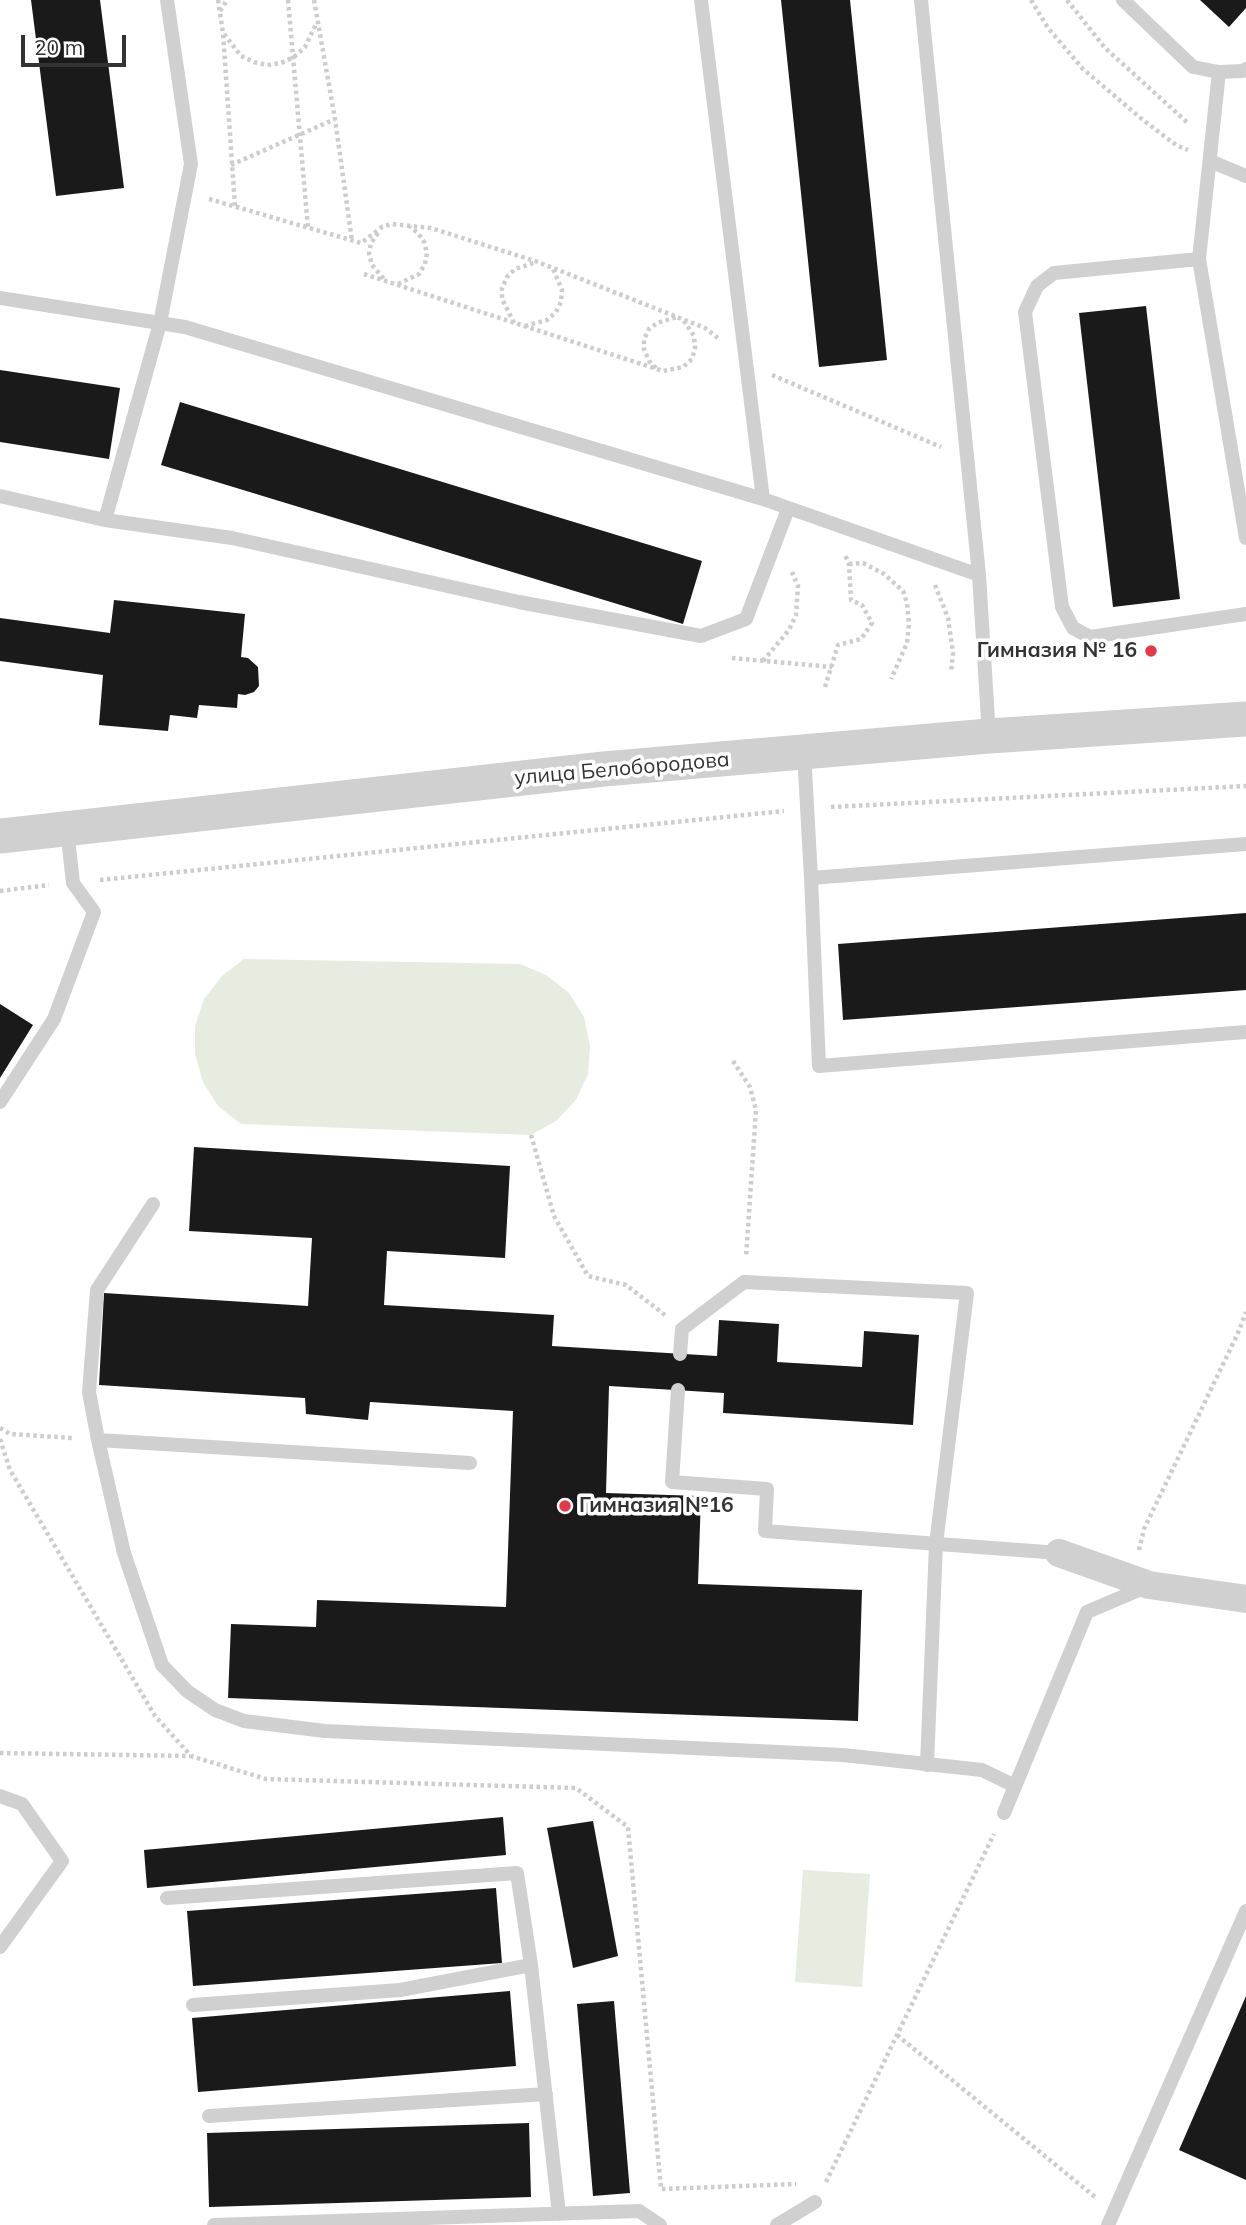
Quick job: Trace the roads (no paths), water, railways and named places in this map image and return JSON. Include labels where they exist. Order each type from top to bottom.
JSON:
[{"type":"street","name":"улица Белобородова","points":[[0,836],[604,769],[989,736],[1246,719]]},
{"type":"street","points":[[1059,1553],[1141,1582],[1246,1599]]},
{"type":"lane","points":[[106,520],[160,323],[191,164],[167,0]]},
{"type":"lane","points":[[701,0],[763,499]]},
{"type":"lane","points":[[921,0],[979,575],[989,736]]},
{"type":"lane","points":[[1124,0],[1193,67],[1219,72],[1243,72],[1246,69]]},
{"type":"lane","points":[[1219,72],[1199,259],[1246,538]]},
{"type":"lane","points":[[1210,161],[1246,176]]},
{"type":"lane","points":[[1199,259],[1054,273],[1037,286],[1025,312],[1062,607],[1073,628],[1090,637],[1246,614]]},
{"type":"lane","points":[[0,298],[185,327],[763,499],[979,575]]},
{"type":"lane","points":[[0,496],[106,520],[232,538],[519,602],[701,636],[746,619],[788,509]]},
{"type":"lane","points":[[804,752],[819,1066],[1246,1032]]},
{"type":"lane","points":[[0,1102],[54,1019],[94,912],[73,883],[67,829]]},
{"type":"lane","points":[[811,878],[1246,844]]},
{"type":"lane","points":[[153,1204],[97,1290],[89,1392],[97,1440],[124,1553],[163,1665],[187,1691],[215,1710],[244,1721],[325,1731],[843,1755],[982,1770],[1016,1786]]},
{"type":"lane","points":[[680,1354],[682,1329],[744,1282],[967,1293],[936,1544],[927,1765]]},
{"type":"lane","points":[[678,1390],[672,1482],[767,1489],[765,1531],[1059,1553]]},
{"type":"lane","points":[[97,1440],[470,1463]]},
{"type":"lane","points":[[1004,1814],[1087,1612],[1141,1582]]},
{"type":"lane","points":[[0,1797],[22,1804],[62,1861],[0,1947]]},
{"type":"lane","points":[[167,1898],[517,1873],[531,1965],[559,2214]]},
{"type":"lane","points":[[1111,2219],[1246,1911]]},
{"type":"lane","points":[[192,2005],[400,1990],[531,1965]]},
{"type":"lane","points":[[209,2116],[546,2094]]},
{"type":"lane","points":[[777,2225],[815,2202]]},
{"type":"lane","points":[[214,2225],[639,2211],[660,2225]]},
{"type":"place","name":"Гимназия № 16","points":[[1151,651]]},
{"type":"place","name":"Гимназия №16","points":[[565,1506]]}]
